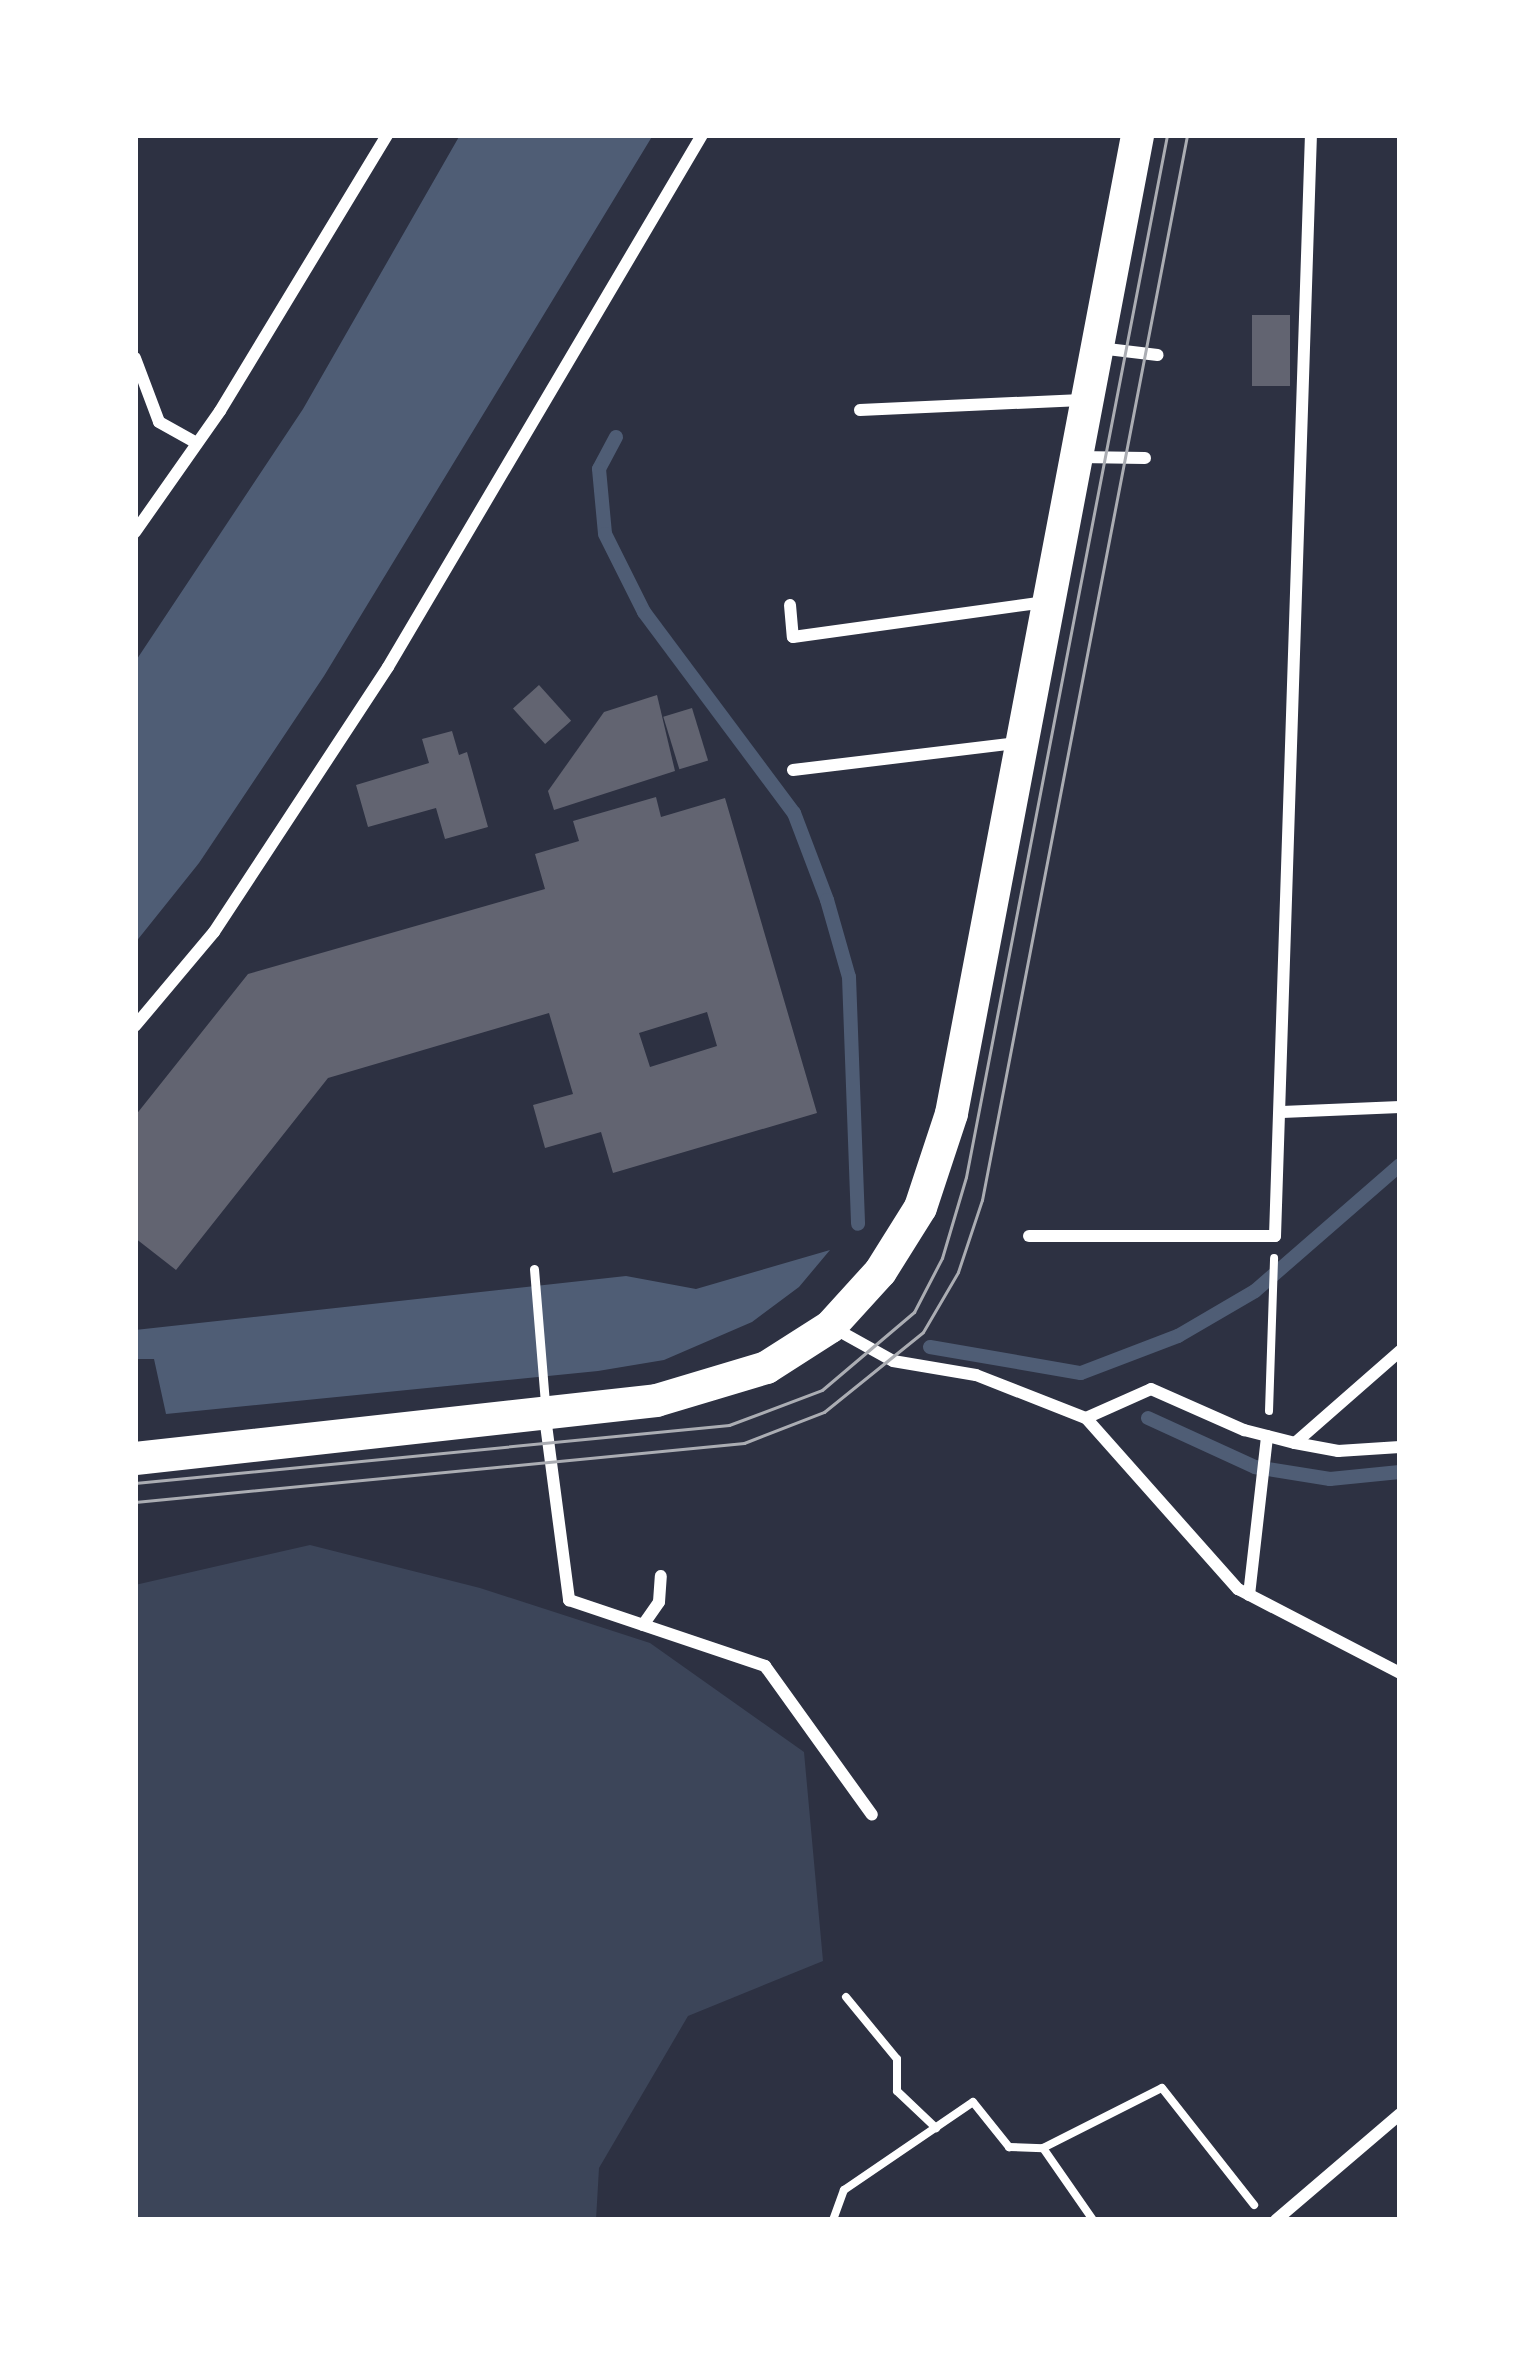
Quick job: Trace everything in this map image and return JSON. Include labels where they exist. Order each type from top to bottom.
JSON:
[{"type":"highway","points":[[135,1458],[545,1415],[715,1384],[766,1367],[830,1326],[900,1244],[938,1163],[1051,601],[1137,135]]},
{"type":"street","points":[[135,532],[387,135]]},
{"type":"street","points":[[135,1026],[214,932],[388,667],[702,135]]},
{"type":"street","points":[[1029,1236],[1274,1236],[1282,1112],[1311,135]]},
{"type":"street","points":[[1098,347],[1158,356]]},
{"type":"street","points":[[135,358],[159,422],[195,442]]},
{"type":"street","points":[[860,410],[1089,399]]},
{"type":"street","points":[[1078,457],[1145,458]]},
{"type":"street","points":[[790,605],[793,637],[1051,601]]},
{"type":"street","points":[[793,770],[1022,742]]},
{"type":"street","points":[[1282,1112],[1400,1107]]},
{"type":"street","points":[[830,1326],[892,1361],[976,1375],[1085,1418],[1249,1595],[1400,1673]]},
{"type":"street","points":[[1295,1443],[1400,1351]]},
{"type":"street","points":[[1085,1418],[1150,1389],[1295,1443],[1338,1451],[1400,1447]]},
{"type":"street","points":[[545,1415],[569,1600],[765,1666],[872,1815]]},
{"type":"street","points":[[1249,1595],[1268,1436]]},
{"type":"street","points":[[643,1624],[659,1603],[662,1576]]},
{"type":"street","points":[[1276,2220],[1400,2115]]},
{"type":"lane","points":[[534,1269],[545,1415]]},
{"type":"path","points":[[1268,1436],[1274,1254]]},
{"type":"path","points":[[846,1997],[897,2060],[897,2091],[935,2128]]},
{"type":"path","points":[[833,2220],[844,2190],[973,2102],[1009,2147],[1043,2148],[1162,2088],[1266,2220]]},
{"type":"path","points":[[1043,2148],[1093,2220]]},
{"type":"shaded area","points":[[460,135],[653,135],[324,676],[199,863],[135,943],[135,662],[303,409]]},
{"type":"shaded area","points":[[830,1250],[799,1287],[752,1322],[664,1360],[598,1371],[166,1414],[154,1359],[135,1359],[135,1330],[626,1276],[696,1289]]},
{"type":"shaded area","points":[[310,1545],[480,1588],[650,1643],[804,1752],[823,1961],[688,2016],[599,2168],[596,2220],[135,2220],[135,1585]]},
{"type":"building","points":[[1252,315],[1290,315],[1290,386],[1252,386]]},
{"type":"building","points":[[539,685],[571,721],[545,744],[513,708]]},
{"type":"building","points":[[657,695],[675,771],[554,810],[548,791],[604,712]]},
{"type":"building","points":[[692,708],[708,761],[679,769],[663,717]]},
{"type":"building","points":[[452,731],[459,755],[467,752],[488,827],[445,839],[436,808],[368,827],[356,785],[429,763],[422,739]]},
{"type":"building","points":[[656,797],[661,817],[725,798],[817,1113],[613,1173],[601,1132],[545,1148],[533,1105],[573,1094],[549,1013],[328,1078],[176,1270],[135,1238],[135,1116],[248,974],[545,889],[535,854],[579,841],[573,821]],"holes":[[[707,1012],[717,1046],[650,1067],[639,1033]]]},
{"type":"waterway","points":[[616,437],[599,469],[605,534],[644,612],[794,813],[827,900],[849,977],[858,1224]]},
{"type":"waterway","points":[[930,1347],[1081,1373],[1178,1336],[1255,1291],[1400,1165]]},
{"type":"waterway","points":[[1148,1418],[1255,1467],[1330,1479],[1400,1472]]},
{"type":"tram line","points":[[135,1483],[729,1425],[822,1390],[914,1312],[942,1258],[966,1177],[1167,135]]},
{"type":"tram line","points":[[135,1502],[744,1443],[824,1412],[923,1332],[958,1272],[982,1200],[1187,135]]}]
